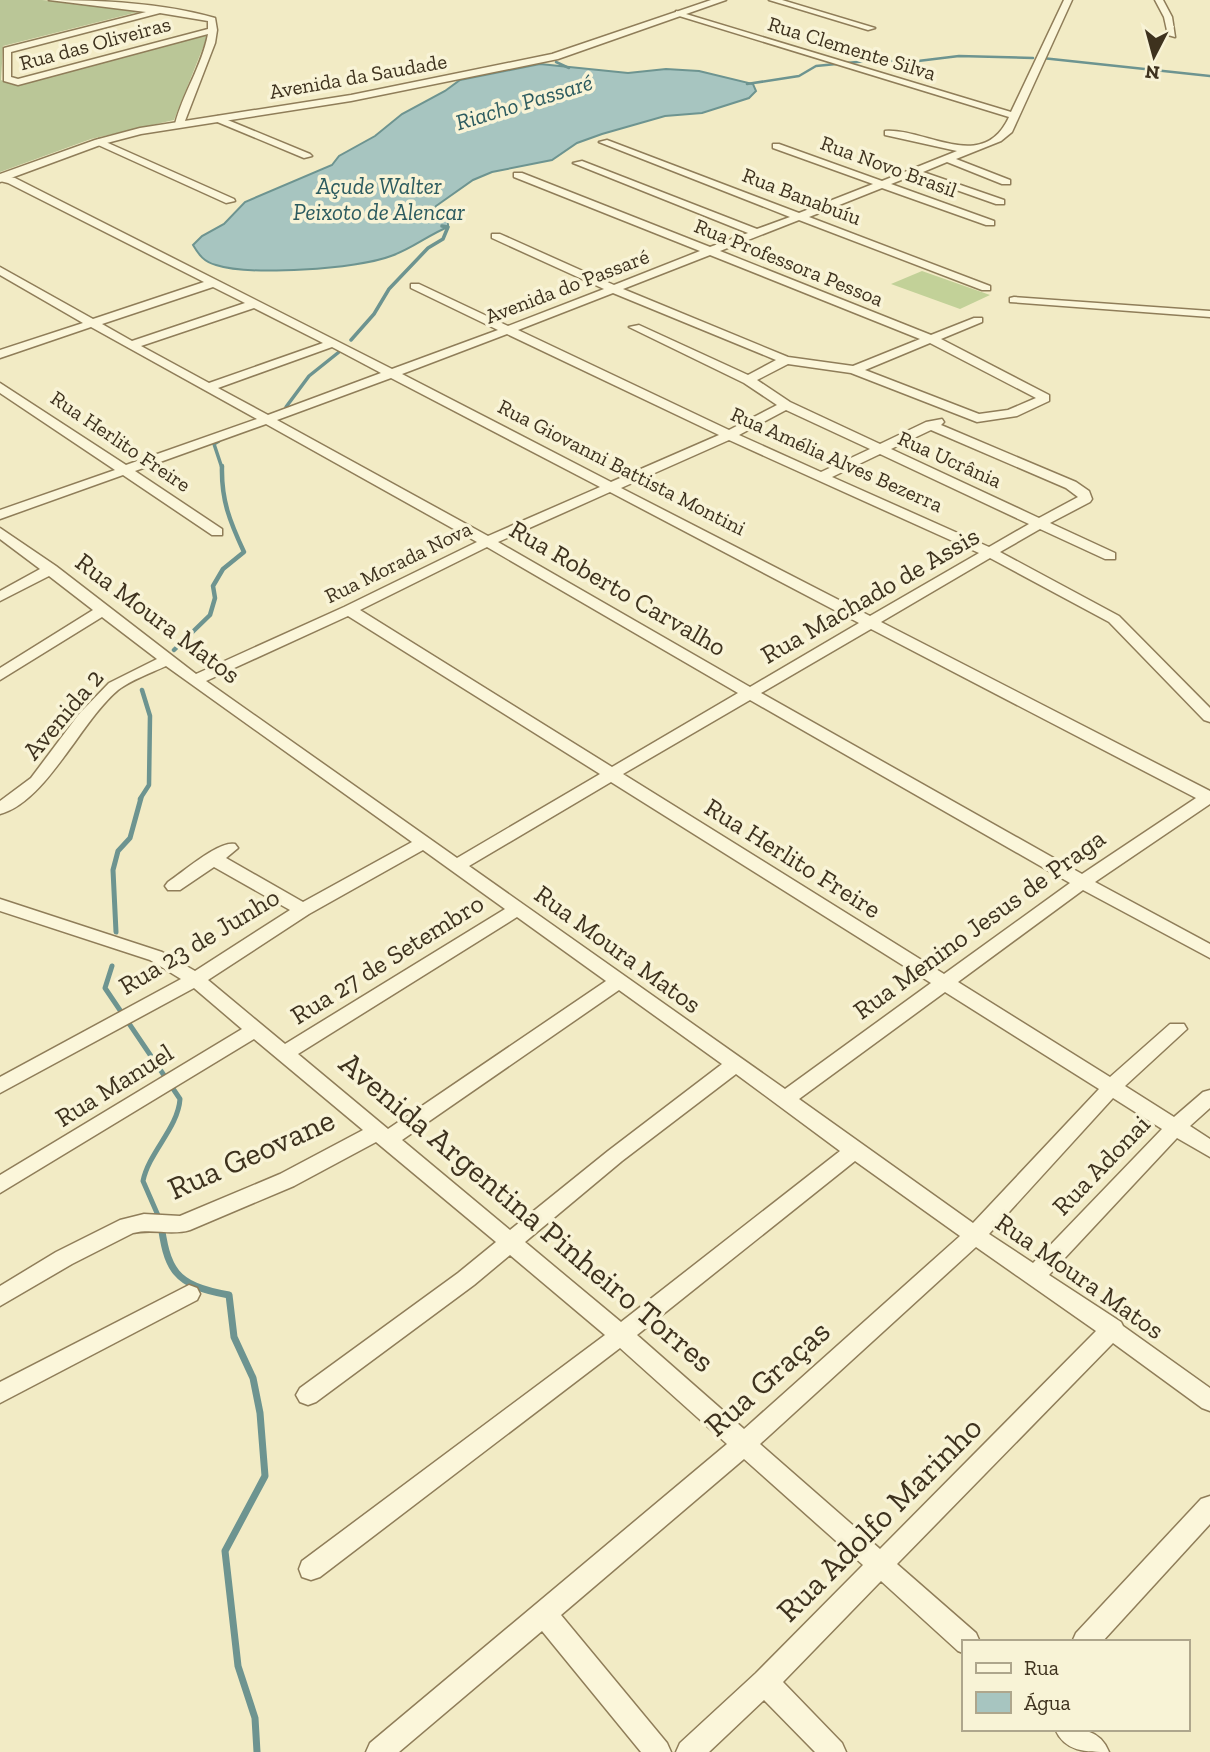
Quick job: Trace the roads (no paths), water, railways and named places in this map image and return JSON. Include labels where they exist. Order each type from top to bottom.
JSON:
[{"type":"street","points":[[53,0],[210,18],[213,30],[180,124]]},
{"type":"street","name":"Avenida da Saudade","points":[[5,178],[99,142],[180,124],[352,98],[554,57],[721,0]]},
{"type":"street","points":[[774,0],[871,28]]},
{"type":"street","name":"Avenida do Passaré","points":[[0,515],[508,330],[999,139],[1007,132],[1068,0]]},
{"type":"street","points":[[1159,0],[1168,17],[1172,35]]},
{"type":"street","name":"Rua das Oliveiras","points":[[160,11],[7,50],[7,79],[14,82],[26,80],[213,30]]},
{"type":"street","name":"Rua Clemente Silva","points":[[679,13],[1014,116]]},
{"type":"street","points":[[218,119],[307,156]]},
{"type":"street","points":[[888,133],[969,151]]},
{"type":"street","points":[[99,142],[230,201]]},
{"type":"street","name":"Rua Banabuíu","points":[[604,142],[986,288]]},
{"type":"street","name":"Rua Novo Brasil","points":[[776,146],[990,223]]},
{"type":"street","points":[[948,159],[1006,182]]},
{"type":"street","points":[[578,163],[758,233]]},
{"type":"street","points":[[914,172],[1000,202]]},
{"type":"street","name":"Rua Professora Pessoa","points":[[518,175],[933,340],[1042,394],[1045,398],[989,418],[977,418],[961,411]]},
{"type":"street","name":"Rua Giovanni Battista Montini","points":[[5,178],[333,343],[1209,797]]},
{"type":"street","points":[[496,236],[715,334],[786,360],[854,370],[961,411]]},
{"type":"street","name":"Rua Roberto Carvalho","points":[[0,270],[487,542],[749,695],[1081,883],[1210,952]]},
{"type":"street","points":[[0,354],[213,282]]},
{"type":"street","name":"Rua Amélia Alves Bezerra","points":[[415,286],[729,435],[990,553],[1114,619],[1210,717]]},
{"type":"street","points":[[1014,300],[1210,314]]},
{"type":"street","points":[[131,345],[254,304]]},
{"type":"street","points":[[854,370],[978,320]]},
{"type":"street","points":[[635,327],[748,380],[779,409]]},
{"type":"street","points":[[207,388],[333,343]]},
{"type":"street","points":[[748,380],[786,360]]},
{"type":"street","name":"Rua Herlito Freire","points":[[0,387],[217,532]]},
{"type":"street","name":"Rua Morada Nova","points":[[195,680],[349,610],[487,542],[729,435],[779,409]]},
{"type":"street","name":"Rua Ucrânia","points":[[779,409],[879,450],[1110,556]]},
{"type":"street","points":[[820,477],[961,411]]},
{"type":"street","name":"Rua Machado de Assis","points":[[457,865],[1040,523],[1083,502],[1085,496],[1071,485],[930,425]]},
{"type":"street","name":"Rua Moura Matos","points":[[0,532],[195,680],[785,1099],[854,1151],[1113,1328],[1210,1401]]},
{"type":"street","points":[[0,597],[51,569]]},
{"type":"street","name":"Rua Herlito Freire","points":[[349,610],[610,776],[1210,1149]]},
{"type":"street","points":[[0,675],[101,611]]},
{"type":"street","points":[[0,654],[19,663]]},
{"type":"street","name":"Avenida 2","points":[[0,809],[37,782],[85,717],[114,686],[167,659]]},
{"type":"street","name":"Rua Menino Jesus de Praga","points":[[785,1099],[1081,883],[1209,797]]},
{"type":"street","name":"Rua 23 de Junho","points":[[0,1086],[195,979],[303,910],[425,842]]},
{"type":"street","points":[[174,886],[229,848]]},
{"type":"street","points":[[212,858],[303,910]]},
{"type":"street","name":"Avenida Argentina Pinheiro Torres","points":[[0,905],[156,956],[195,979],[621,1335],[965,1640]]},
{"type":"street","name":"Rua 27 de Setembro","points":[[285,1053],[517,909]]},
{"type":"street","name":"Rua Geovane","points":[[0,1297],[64,1258],[128,1226],[183,1224],[382,1136],[618,982]]},
{"type":"street","name":"Rua Manuel","points":[[0,1185],[256,1029]]},
{"type":"street","name":"Rua Graças","points":[[379,1752],[744,1444],[975,1235],[1111,1088],[1177,1030]]},
{"type":"street","points":[[308,1395],[466,1279],[615,1156],[735,1065]]},
{"type":"street","name":"Rua Adonai","points":[[1035,1275],[1176,1127],[1210,1097]]},
{"type":"street","points":[[311,1569],[621,1335],[854,1151]]},
{"type":"street","points":[[0,1393],[189,1294]]},
{"type":"street","name":"Rua Adolfo Marinho","points":[[689,1752],[765,1682],[1113,1328]]},
{"type":"street","points":[[1087,1640],[1210,1507]]},
{"type":"street","points":[[544,1614],[657,1752]]},
{"type":"street","points":[[765,1682],[833,1752]]},
{"type":"street","points":[[1070,1731],[1096,1752]]},
{"type":"water","name":"Açude Walter Peixoto de Alencar","points":[[540,64],[628,73],[666,69],[699,71],[753,84],[756,91],[749,98],[702,113],[665,116],[602,134],[577,143],[552,160],[492,172],[473,180],[436,206],[434,213],[448,222],[448,227],[399,253],[375,261],[304,270],[253,270],[208,262],[193,245],[202,236],[224,224],[245,202],[332,165],[339,156],[375,136],[402,114],[460,80]]},
{"type":"waterway","name":"Riacho Passaré","points":[[747,84],[799,76],[816,66],[867,61],[918,61],[959,56],[1033,58]]},
{"type":"waterway","name":"Riacho Passaré","points":[[1042,58],[1210,76]]},
{"type":"waterway","points":[[556,62],[569,68]]},
{"type":"waterway","name":"Riacho Passaré","points":[[351,340],[374,314],[389,289],[428,248],[443,239],[448,227],[442,226]]},
{"type":"waterway","name":"Riacho Passaré","points":[[286,407],[309,376],[339,352]]},
{"type":"waterway","name":"Riacho Passaré","points":[[219,441],[214,444],[222,468]]},
{"type":"waterway","name":"Riacho Passaré","points":[[174,650],[210,615],[215,598],[213,586],[223,569],[244,552],[227,510],[222,466]]},
{"type":"waterway","name":"Riacho Passaré","points":[[140,799],[149,785],[150,716],[142,690]]},
{"type":"waterway","name":"Riacho Passaré","points":[[116,932],[113,870],[118,851],[130,838],[141,798]]},
{"type":"waterway","name":"Riacho Passaré","points":[[112,966],[105,988],[180,1099],[174,1120],[151,1160],[143,1181],[160,1220]]},
{"type":"waterway","name":"Riacho Passaré","points":[[160,1218],[166,1251],[176,1273],[196,1286],[229,1295],[234,1337],[253,1378],[260,1413],[265,1476],[225,1551],[238,1666],[255,1718],[257,1752]]}]
